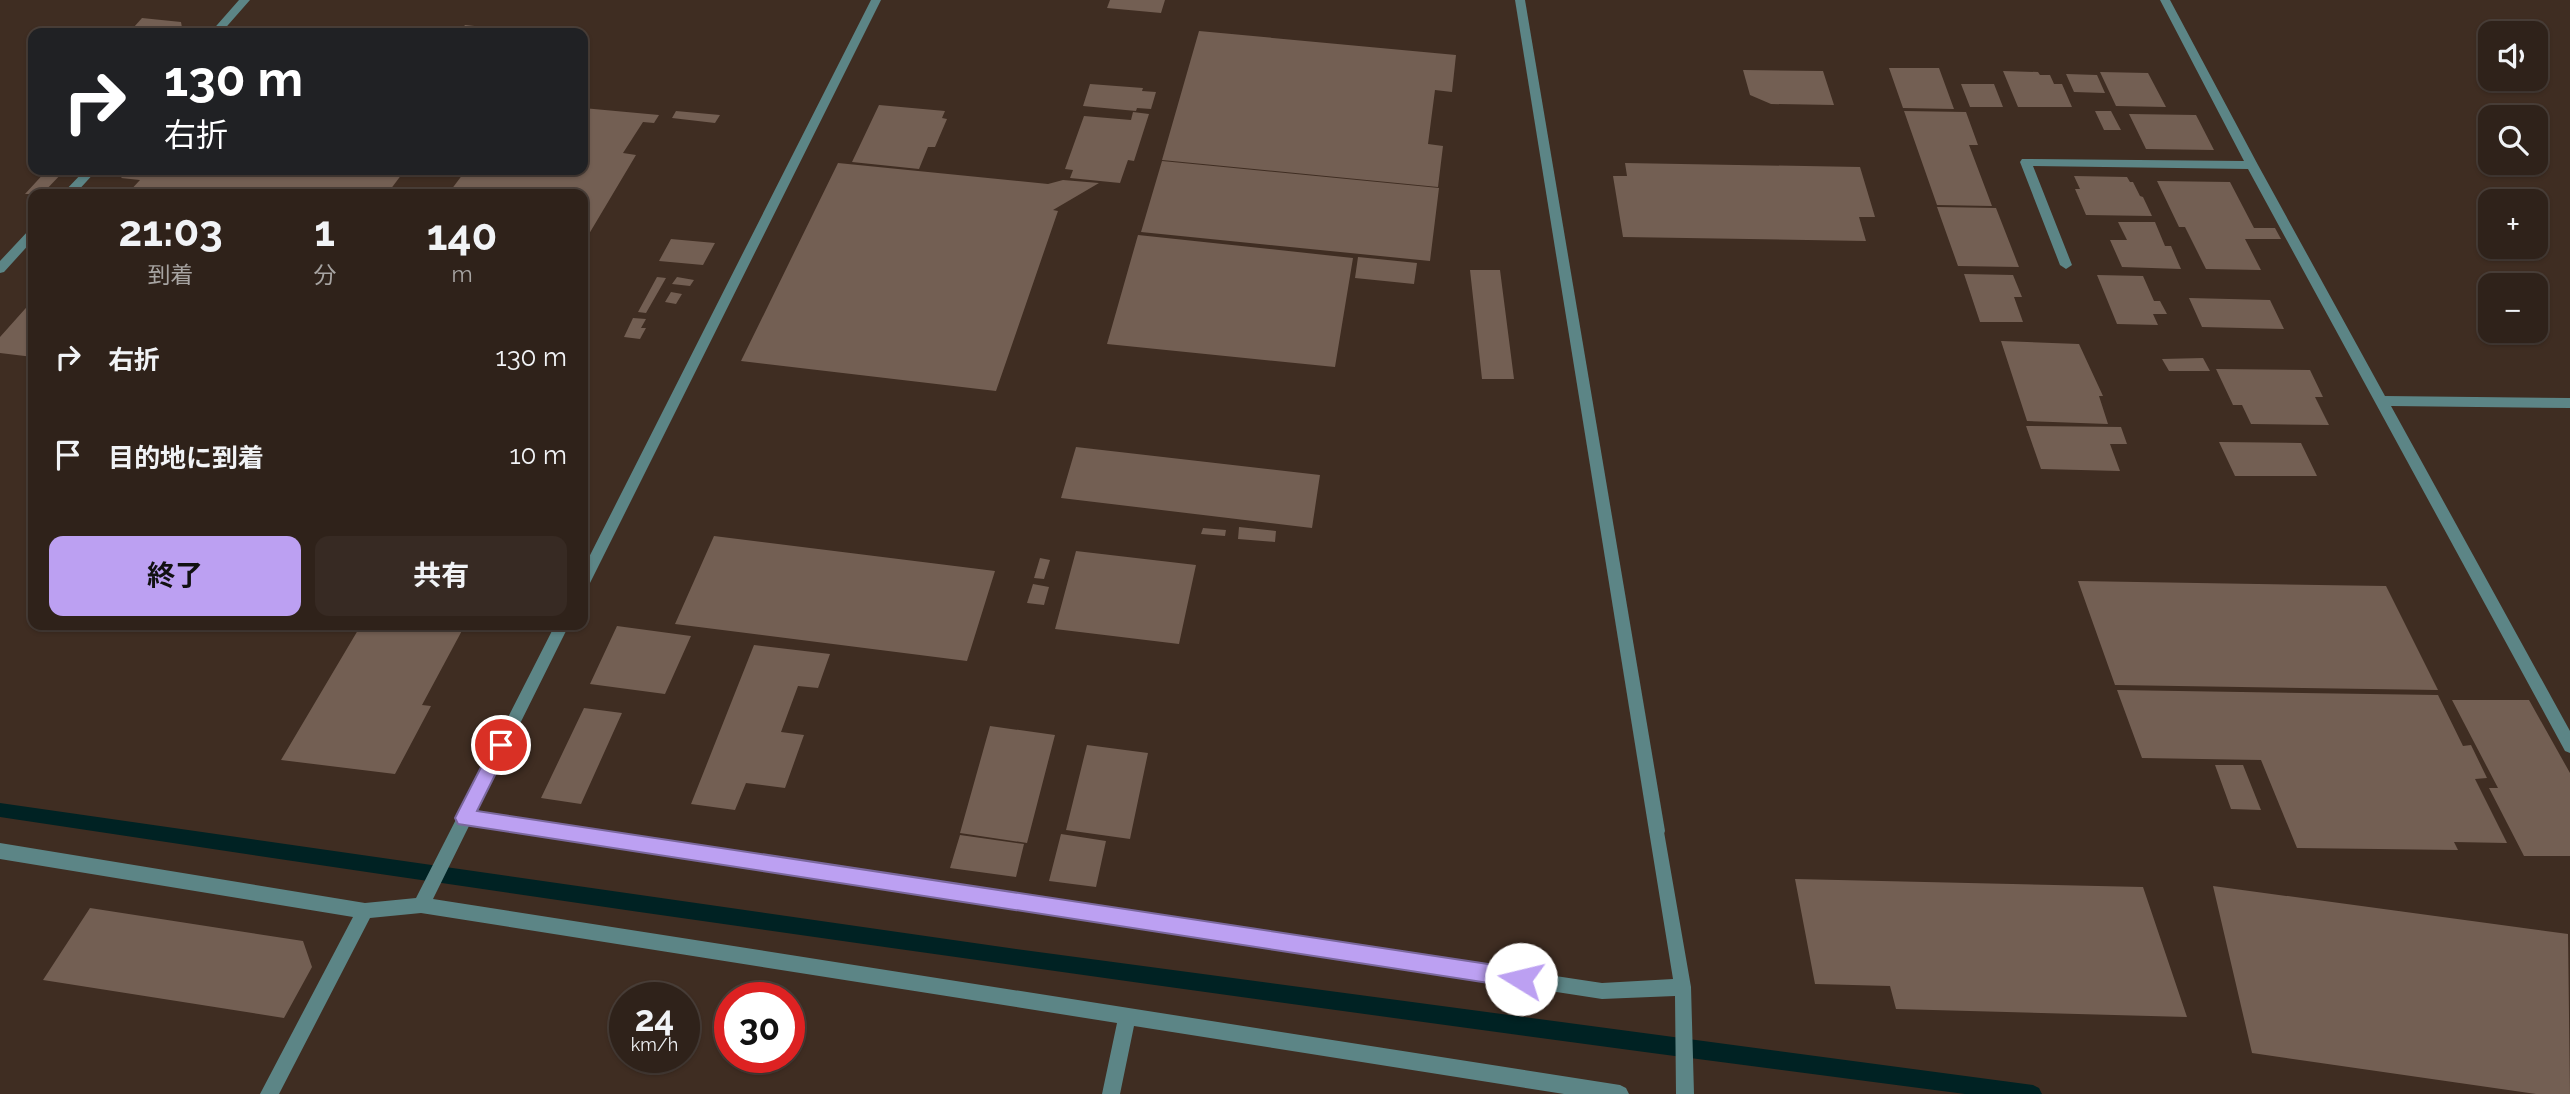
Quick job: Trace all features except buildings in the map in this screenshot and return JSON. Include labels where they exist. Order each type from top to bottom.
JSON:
[{"type":"street","points":[[220,28],[245,0]]},
{"type":"street","points":[[588,573],[876,0]]},
{"type":"street","points":[[1520,0],[1683,987],[1685,1094]]},
{"type":"street","points":[[2165,0],[2252,165],[2570,746]]},
{"type":"street","points":[[2066,265],[2026,162],[2252,165]]},
{"type":"street","points":[[73,189],[86,175]]},
{"type":"street","points":[[0,269],[28,238]]},
{"type":"street","points":[[2381,401],[2570,403]]},
{"type":"street","points":[[421,905],[559,630]]},
{"type":"street","points":[[464,818],[1602,991],[1683,987]]},
{"type":"street","points":[[0,851],[365,911],[421,905],[1620,1094]]},
{"type":"street","points":[[269,1094],[365,911]]},
{"type":"street","points":[[1111,1094],[1127,1018]]},
{"type":"waterway","points":[[0,810],[1016,958],[2033,1094]]},
{"type":"route","points":[[501,745],[464,818],[1521,979]]}]
